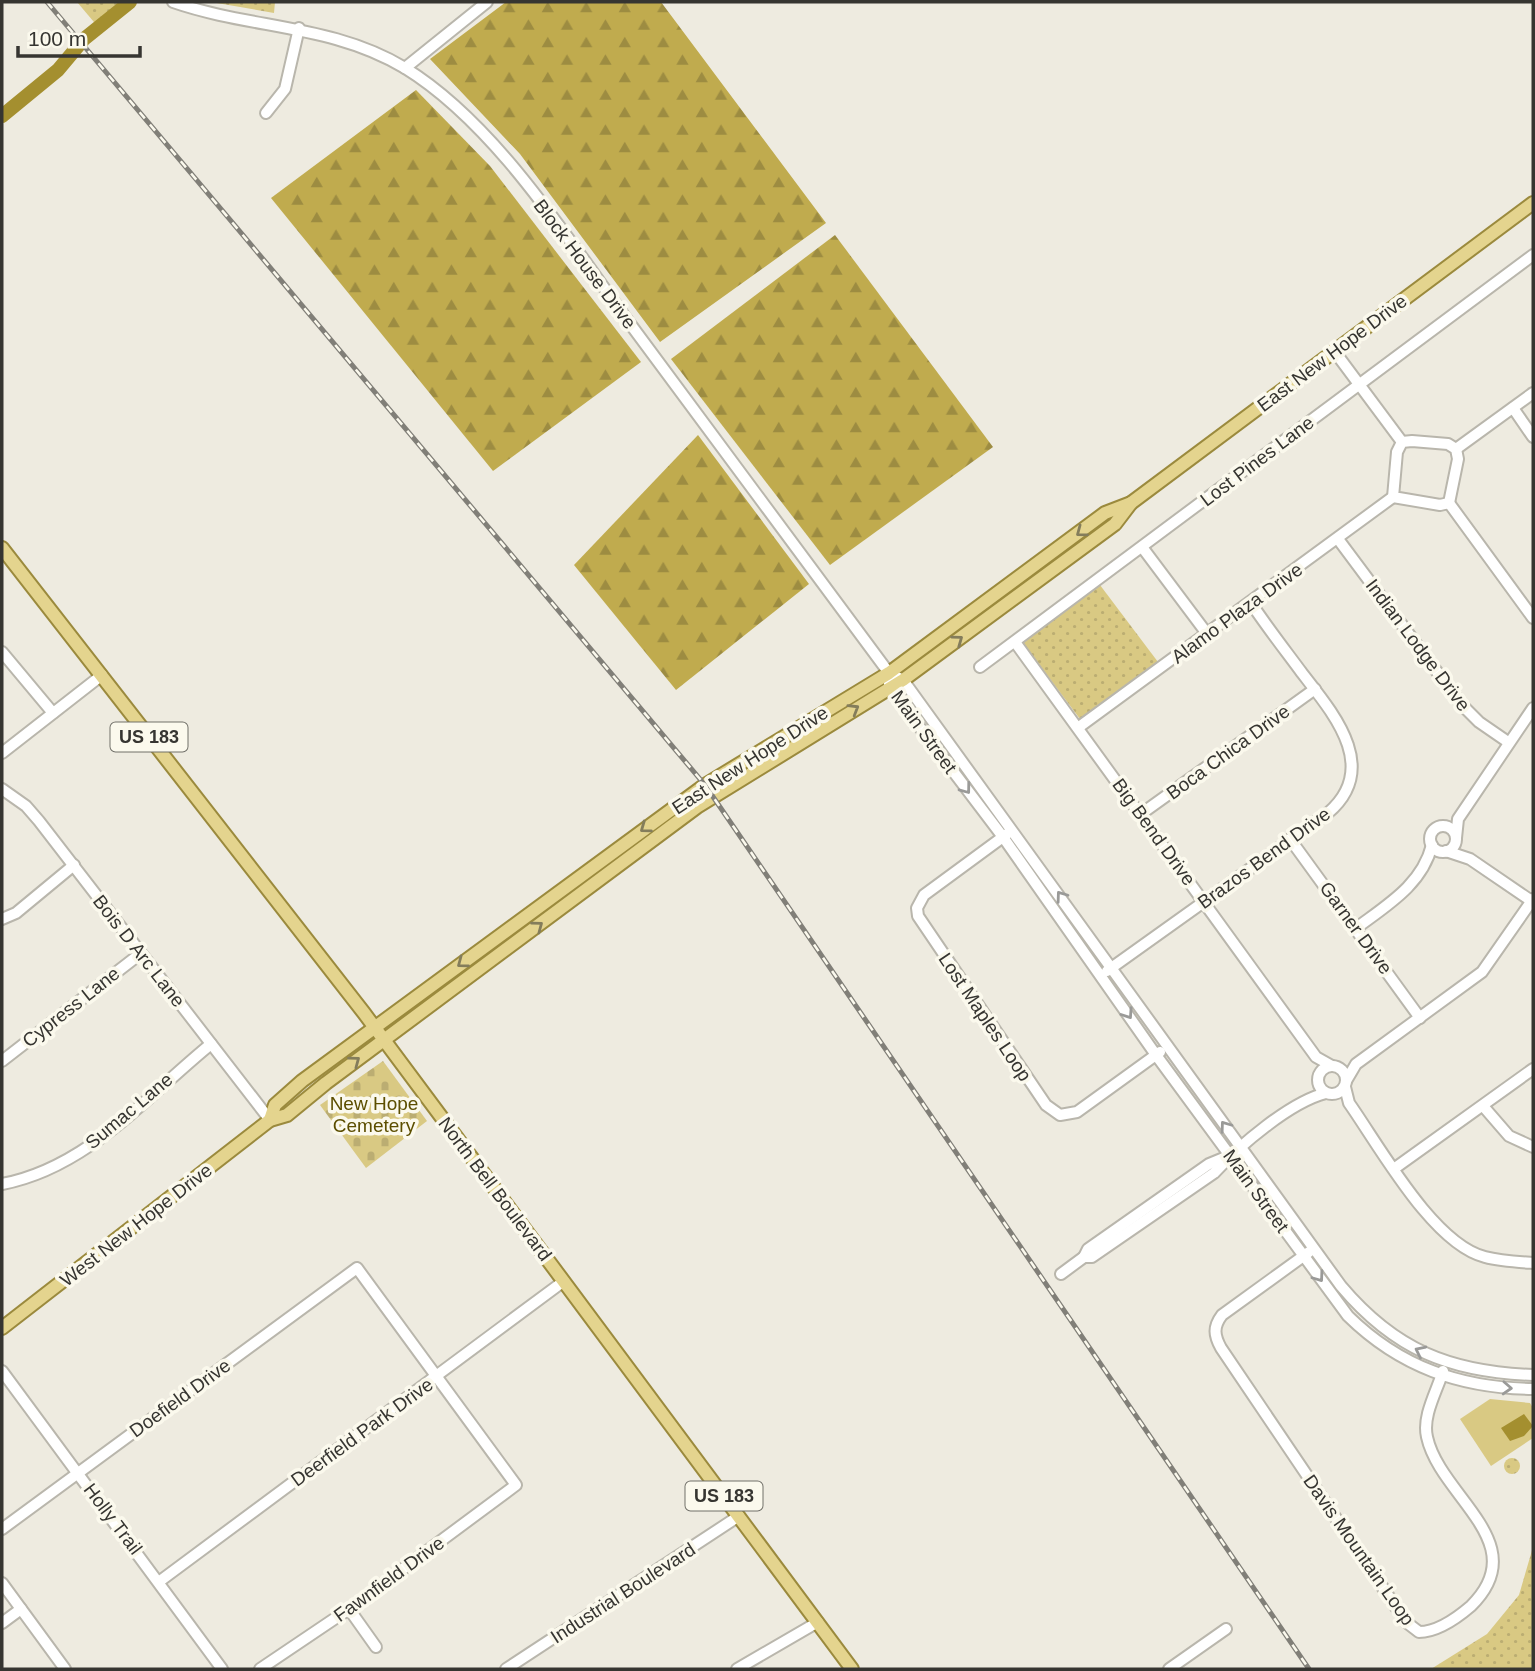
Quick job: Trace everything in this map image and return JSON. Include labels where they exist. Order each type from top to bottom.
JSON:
[{"type":"main road","name":"East New Hope Drive","points":[[374,1026],[705,785],[889,673],[1105,513],[1131,503],[1533,203]]},
{"type":"main road","name":"East New Hope Drive","points":[[384,1039],[697,807],[903,680],[1115,524],[1131,503]]},
{"type":"main road","name":"North Bell Boulevard","points":[[2,548],[384,1039],[852,1669]]},
{"type":"main road","name":"West New Hope Drive","points":[[270,1120],[275,1105],[374,1026]]},
{"type":"main road","name":"West New Hope Drive","points":[[2,1328],[270,1120],[287,1115],[384,1039]]},
{"type":"street","name":"Block House Drive","points":[[173,2],[205,13],[299,28],[357,46],[405,68],[451,103],[499,152],[889,673]]},
{"type":"street","points":[[405,68],[487,2]]},
{"type":"street","points":[[266,113],[279,100],[285,89],[299,28]]},
{"type":"street","name":"Lost Pines Lane","points":[[980,667],[1533,255]]},
{"type":"street","points":[[1335,352],[1402,442]]},
{"type":"street","points":[[1457,449],[1533,393]]},
{"type":"street","points":[[1513,408],[1533,437]]},
{"type":"street","points":[[1402,442],[1448,444],[1457,449]]},
{"type":"street","points":[[1402,442],[1397,452],[1393,497],[1440,505],[1449,503]]},
{"type":"street","points":[[1457,449],[1449,503],[1533,618]]},
{"type":"street","name":"Alamo Plaza Drive","points":[[1079,727],[1393,497]]},
{"type":"street","name":"Indian Lodge Drive","points":[[1338,539],[1461,704],[1479,722],[1508,742]]},
{"type":"street","points":[[1142,547],[1208,635]]},
{"type":"street","name":"Brazos Bend Drive","points":[[1102,975],[1333,809],[1349,783],[1352,768],[1346,737],[1315,689],[1251,603]]},
{"type":"street","name":"Big Bend Drive","points":[[1015,642],[1316,1057],[1334,1067]]},
{"type":"street","points":[[2,652],[53,713]]},
{"type":"street","name":"Main Street","points":[[889,673],[903,680],[1341,1286],[1381,1328],[1424,1354],[1493,1373],[1533,1375]]},
{"type":"street","name":"Main Street","points":[[889,673],[890,688],[1003,837],[1156,1055],[1348,1316],[1371,1339],[1418,1367],[1441,1376],[1492,1388],[1533,1389]]},
{"type":"street","points":[[2,753],[102,675]]},
{"type":"street","name":"Boca Chica Drive","points":[[1141,814],[1315,689]]},
{"type":"street","points":[[1355,929],[1408,889],[1428,862],[1456,840],[1458,819],[1533,708]]},
{"type":"street","name":"Bois D Arc Lane","points":[[2,789],[26,806],[74,865],[270,1120]]},
{"type":"street","points":[[1428,862],[1432,834],[1441,826],[1458,819]]},
{"type":"street","points":[[1441,826],[1452,830],[1470,859]]},
{"type":"street","name":"Lost Maples Loop","points":[[1013,830],[924,895],[918,908],[919,916],[1046,1105],[1060,1115],[1077,1112],[1168,1047]]},
{"type":"street","name":"Garner Drive","points":[[1290,839],[1420,1018]]},
{"type":"street","points":[[1061,1274],[1084,1257],[1092,1257],[1203,1181],[1230,1156],[1310,1097],[1330,1094],[1346,1084],[1356,1064],[1482,972],[1533,901],[1470,859],[1432,845]]},
{"type":"street","points":[[2,919],[16,913],[74,865]]},
{"type":"street","name":"Cypress Lane","points":[[2,1061],[140,954]]},
{"type":"street","name":"Sumac Lane","points":[[2,1184],[48,1168],[103,1137],[211,1044]]},
{"type":"street","name":"Big Bend Drive","points":[[1316,1057],[1318,1078]]},
{"type":"street","points":[[1310,1097],[1318,1078],[1334,1067],[1356,1064]]},
{"type":"street","points":[[1334,1067],[1344,1072],[1349,1103],[1448,1238],[1485,1257],[1533,1263]]},
{"type":"street","points":[[1395,1168],[1533,1069]]},
{"type":"street","points":[[1318,1078],[1330,1094],[1349,1103]]},
{"type":"street","points":[[1483,1105],[1508,1136],[1533,1147]]},
{"type":"street","name":"Davis Mountain Loop","points":[[1314,1248],[1222,1315],[1217,1322],[1215,1334],[1221,1348],[1406,1622],[1419,1632],[1436,1629],[1470,1606],[1492,1577],[1498,1555],[1491,1538],[1434,1456],[1426,1436],[1428,1416],[1446,1362]]},
{"type":"street","name":"Doefield Drive","points":[[2,1528],[357,1268],[437,1376]]},
{"type":"street","name":"Deerfield Park Drive","points":[[160,1581],[564,1281]]},
{"type":"street","name":"Holly Trail","points":[[2,1371],[160,1581],[222,1669]]},
{"type":"street","name":"Fawnfield Drive","points":[[260,1669],[349,1609],[516,1485],[437,1376]]},
{"type":"street","name":"Industrial Boulevard","points":[[506,1669],[738,1516]]},
{"type":"street","points":[[2,1583],[65,1669]]},
{"type":"street","points":[[2,1623],[21,1609]]},
{"type":"street","points":[[349,1609],[376,1647]]},
{"type":"street","points":[[737,1669],[818,1622]]},
{"type":"street","points":[[1169,1669],[1226,1629]]},
{"type":"green space","points":[[77,2],[130,2],[99,28]]},
{"type":"green space","points":[[211,2],[275,2],[274,13]]},
{"type":"green space","points":[[506,2],[661,2],[826,223],[660,342],[520,154],[430,59]]},
{"type":"green space","points":[[416,90],[490,166],[641,362],[493,471],[271,198]]},
{"type":"green space","points":[[835,235],[993,447],[830,565],[671,359]]},
{"type":"green space","points":[[698,435],[809,584],[676,690],[574,565]]},
{"type":"green space","points":[[1100,585],[1158,662],[1080,719],[1023,643]]},
{"type":"green space","name":"New Hope Cemetery","points":[[383,1061],[427,1121],[366,1168],[320,1105]]},
{"type":"green space","points":[[1490,1399],[1530,1403],[1533,1408],[1533,1438],[1491,1466],[1460,1419]]},
{"type":"green space","points":[[1509,1458],[1515,1458],[1520,1466],[1518,1472],[1509,1474],[1504,1469],[1504,1463]]},
{"type":"green space","points":[[1533,1547],[1533,1669],[1431,1669],[1487,1634],[1519,1595]]},
{"type":"shaded area","points":[[1524,1414],[1533,1426],[1524,1436],[1510,1441],[1501,1428]]},
{"type":"waterway","points":[[2,116],[58,70],[84,39],[130,2]]},
{"type":"railway","points":[[47,2],[705,785],[1309,1669]]}]
